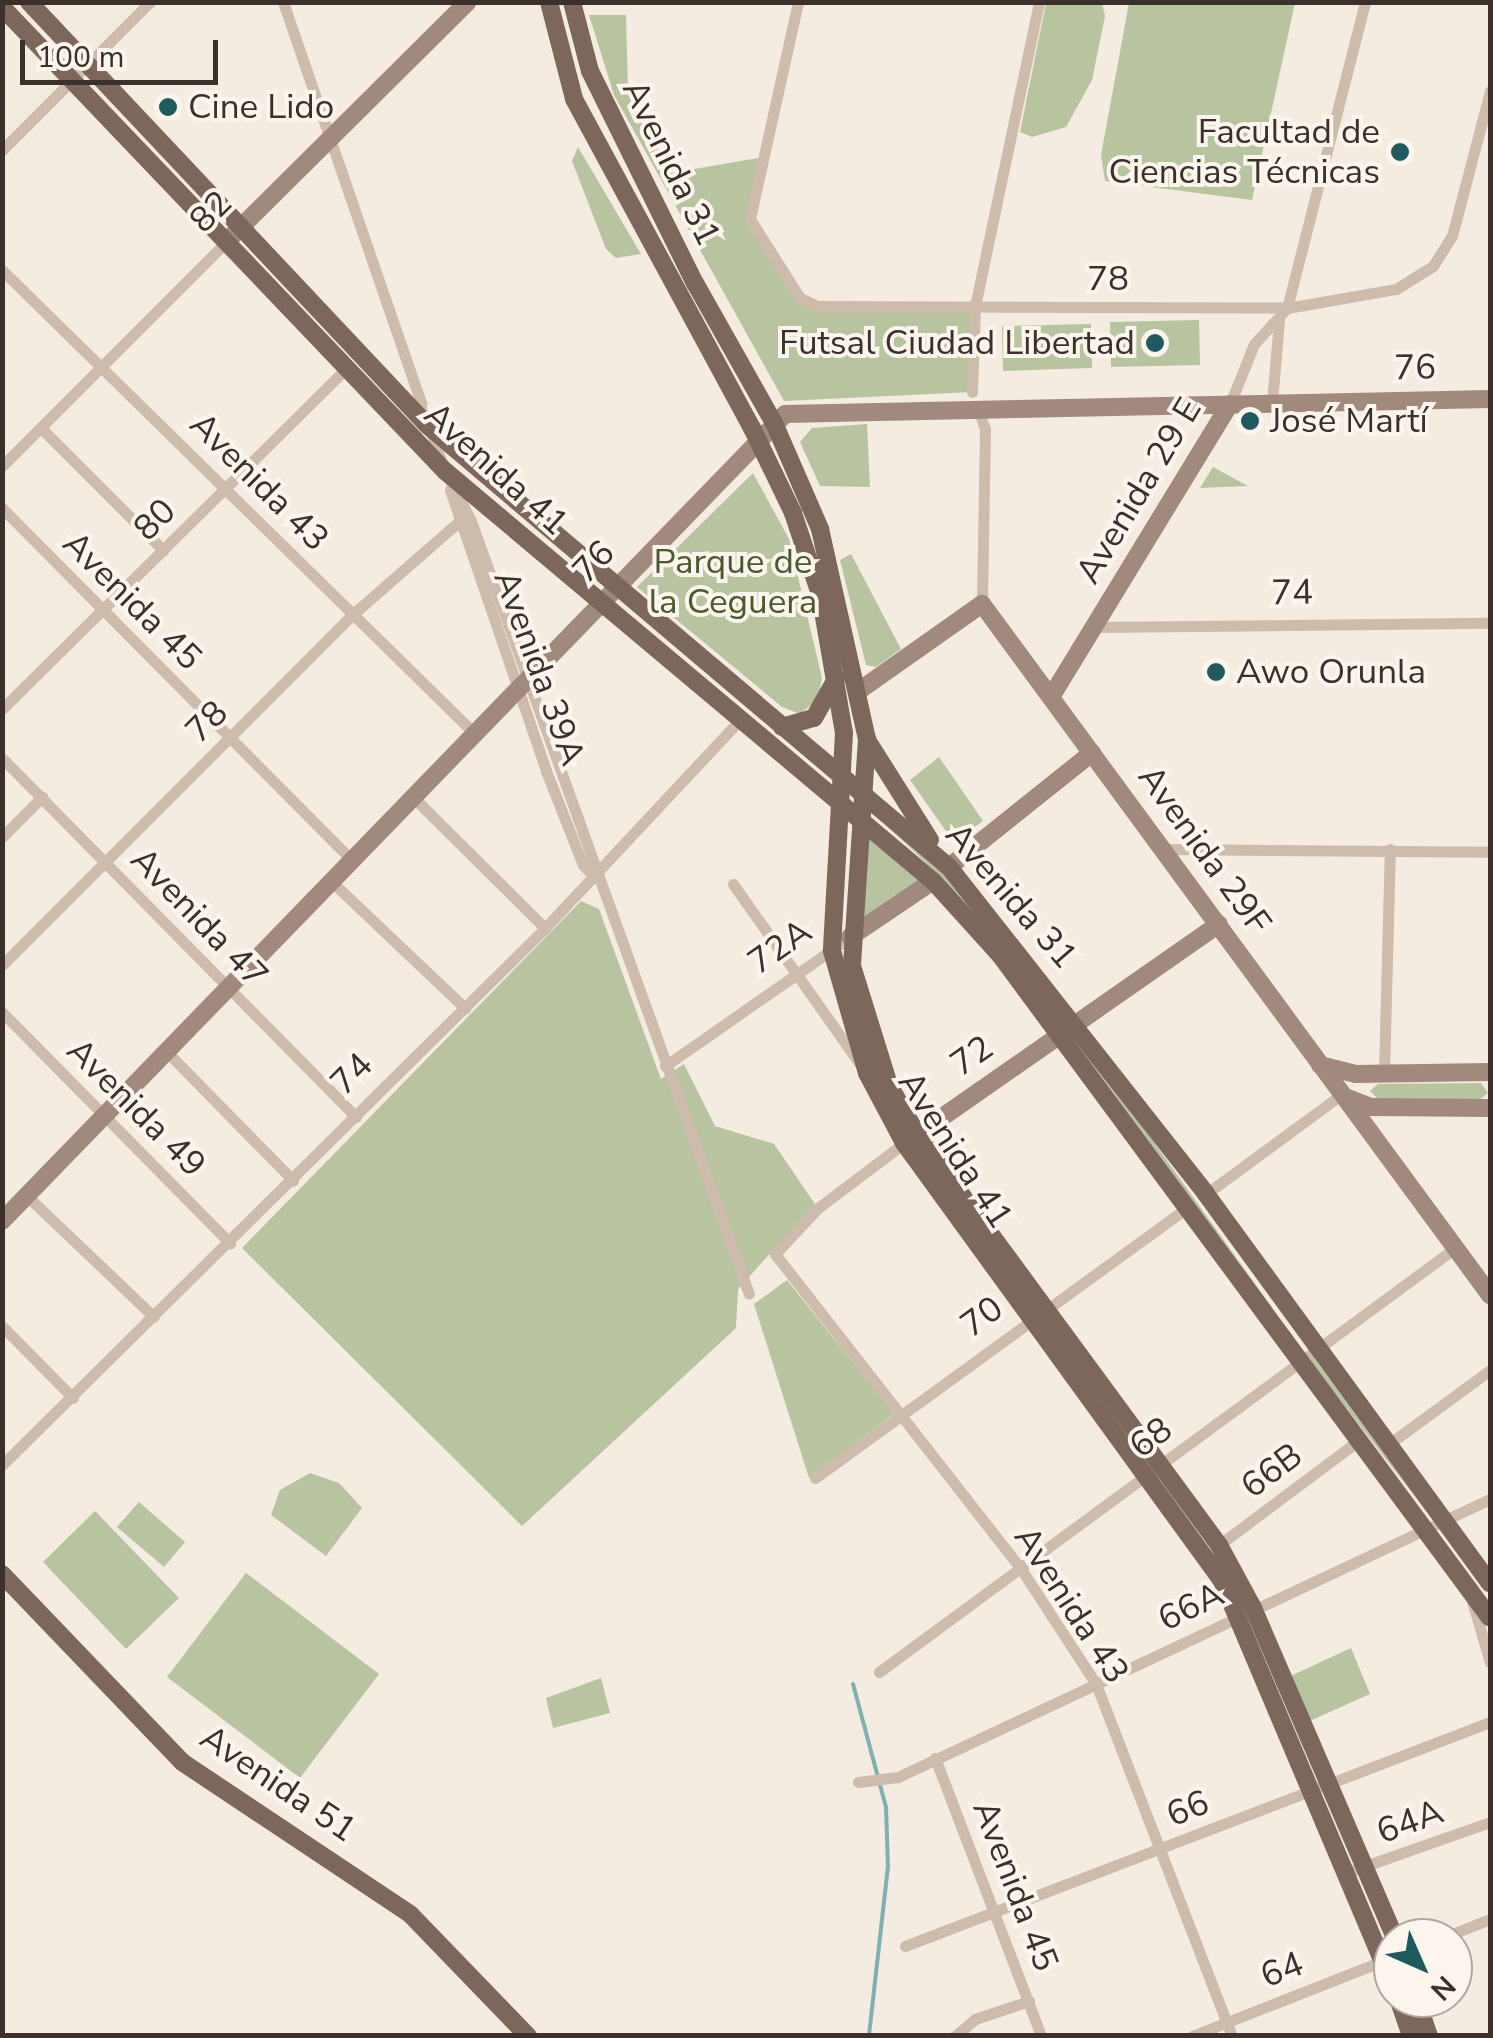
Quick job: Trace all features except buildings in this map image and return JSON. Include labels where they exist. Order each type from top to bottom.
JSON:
[{"type":"main road","name":"Avenida 41","points":[[29,2],[427,425],[864,796],[850,937],[871,1036],[911,1139]]},
{"type":"main road","name":"Avenida 41","points":[[2,7],[445,472],[598,605],[842,804],[832,950],[866,1072],[1038,1316],[1154,1469],[1219,1545],[1320,1786],[1348,1872],[1373,1925]]},
{"type":"main road","name":"Avenida 31","points":[[572,9],[590,72],[645,185],[774,423],[820,529],[860,690],[867,739],[864,796],[949,867],[1076,1023],[1206,1194],[1490,1584]]},
{"type":"main road","name":"Avenida 31","points":[[551,11],[574,99],[618,189],[755,434],[820,594],[836,678],[844,778],[842,804],[934,880],[1060,1034],[1490,1618]]},
{"type":"main road","points":[[782,727],[814,718],[836,678]]},
{"type":"main road","points":[[867,739],[949,867]]},
{"type":"main road","name":"Avenida 41","points":[[1154,1469],[1246,1611]]},
{"type":"main road","name":"Avenida 51","points":[[2,1574],[182,1762],[410,1914],[528,2036]]},
{"type":"main road","name":"Avenida 41","points":[[1320,1786],[1367,1867],[1387,1918]]},
{"type":"street","points":[[2,150],[150,2]]},
{"type":"street","name":"Avenida 39A","points":[[283,2],[427,425],[445,472],[471,522],[582,865],[595,878],[749,1294]]},
{"type":"street","points":[[538,2],[551,11]]},
{"type":"street","name":"78","points":[[798,2],[750,218],[800,298],[817,306],[1287,308],[1396,289],[1433,266],[1452,236],[1490,91]]},
{"type":"street","points":[[860,690],[982,604],[984,429],[974,399],[975,306],[1040,2]]},
{"type":"street","name":"Avenida 29 E","points":[[1051,697],[1230,404],[1254,344],[1287,308],[1365,2]]},
{"type":"street","name":"82","points":[[2,466],[468,3]]},
{"type":"street","name":"Avenida 43","points":[[2,270],[474,734]]},
{"type":"street","name":"Avenida 29 E","points":[[1272,402],[1279,320]]},
{"type":"street","name":"80","points":[[2,709],[344,370]]},
{"type":"street","name":"76","points":[[2,1222],[522,686],[755,434],[785,414],[974,399],[1230,404],[1490,400]]},
{"type":"street","points":[[42,428],[162,550]]},
{"type":"street","name":"Avenida 39A","points":[[445,472],[457,523],[522,686]]},
{"type":"street","name":"Avenida 45","points":[[2,508],[351,860]]},
{"type":"street","name":"78","points":[[2,966],[352,615],[457,523]]},
{"type":"street","name":"Avenida 29F","points":[[982,604],[1490,1296]]},
{"type":"street","name":"74","points":[[1094,628],[1490,623]]},
{"type":"street","name":"74","points":[[2,1465],[595,878],[740,722]]},
{"type":"street","points":[[949,867],[1092,752]]},
{"type":"street","name":"Avenida 47","points":[[2,758],[356,1117]]},
{"type":"street","points":[[2,837],[42,797]]},
{"type":"street","points":[[413,797],[545,928]]},
{"type":"street","points":[[1164,848],[1490,852]]},
{"type":"street","points":[[1384,1072],[1390,850]]},
{"type":"street","points":[[331,880],[465,1008]]},
{"type":"street","name":"72A","points":[[664,1066],[934,880]]},
{"type":"street","points":[[732,884],[866,1072]]},
{"type":"street","name":"72","points":[[775,1254],[818,1208],[1219,924]]},
{"type":"street","name":"Avenida 49","points":[[2,1012],[230,1242]]},
{"type":"street","points":[[167,1052],[293,1180]]},
{"type":"street","points":[[1320,1065],[1356,1074],[1490,1072]]},
{"type":"street","points":[[1206,1194],[1340,1094],[1356,1074]]},
{"type":"street","points":[[1340,1094],[1371,1107],[1490,1108]]},
{"type":"street","points":[[28,1196],[154,1318]]},
{"type":"street","name":"70","points":[[816,1478],[1186,1208]]},
{"type":"street","name":"68","points":[[880,1672],[1455,1248]]},
{"type":"street","name":"Avenida 43","points":[[775,1254],[1021,1570],[1096,1684],[1232,2036]]},
{"type":"street","points":[[2,1326],[73,1398]]},
{"type":"street","points":[[1389,1444],[1490,1370]]},
{"type":"street","name":"66B","points":[[1219,1545],[1358,1441]]},
{"type":"street","name":"66A","points":[[858,1782],[898,1776],[1490,1499]]},
{"type":"street","points":[[1468,1588],[1490,1662]]},
{"type":"street","name":"66","points":[[905,1946],[1490,1722]]},
{"type":"street","name":"Avenida 45","points":[[934,1758],[998,1910],[1041,2036]]},
{"type":"street","name":"64A","points":[[1348,1872],[1490,1822]]},
{"type":"street","name":"64","points":[[1192,2036],[1373,1965]]},
{"type":"street","points":[[955,2036],[976,2019],[1029,2001]]},
{"type":"green space","points":[[1046,3],[1102,3],[1105,16],[1092,80],[1066,127],[1032,137],[1020,132]]},
{"type":"green space","points":[[1129,3],[1295,3],[1252,200],[1105,181],[1101,155]]},
{"type":"green space","points":[[589,15],[626,15],[628,90],[671,173],[764,157],[751,219],[800,298],[817,306],[975,306],[972,392],[784,401],[614,95]]},
{"type":"green space","points":[[578,147],[641,254],[616,258],[606,249],[572,161]]},
{"type":"green space","name":"Futsal Ciudad Libertad","points":[[1199,320],[1200,365],[1111,367],[1110,322]]},
{"type":"green space","name":"Futsal Ciudad Libertad","points":[[1091,324],[1092,368],[1003,371],[1002,326]]},
{"type":"green space","points":[[867,424],[870,487],[820,486],[800,442],[812,428]]},
{"type":"green space","points":[[1213,467],[1248,486],[1200,488]]},
{"type":"green space","name":"Parque de la Ceguera","points":[[753,473],[789,539],[822,678],[818,699],[800,714],[782,707],[637,587]]},
{"type":"green space","points":[[851,554],[901,649],[876,667],[866,665],[840,560]]},
{"type":"green space","points":[[939,757],[983,821],[961,837],[946,831],[910,780]]},
{"type":"green space","points":[[871,811],[942,872],[1005,949],[939,875]]},
{"type":"green space","points":[[863,820],[933,881],[850,937]]},
{"type":"green space","points":[[581,901],[599,909],[661,1079],[684,1064],[715,1126],[774,1144],[815,1204],[738,1289],[736,1328],[522,1526],[242,1248]]},
{"type":"green space","points":[[1075,1041],[1108,1078],[1303,1351],[1104,1080]]},
{"type":"green space","points":[[1481,1083],[1488,1093],[1480,1099],[1378,1099],[1370,1091],[1378,1084]]},
{"type":"green space","points":[[787,1280],[894,1414],[809,1478],[754,1304]]},
{"type":"green space","points":[[1314,1358],[1433,1520],[1310,1361]]},
{"type":"green space","points":[[310,1473],[339,1483],[362,1508],[326,1556],[271,1515],[280,1490]]},
{"type":"green space","points":[[139,1502],[185,1542],[164,1567],[117,1527]]},
{"type":"green space","points":[[95,1511],[179,1598],[126,1649],[43,1562]]},
{"type":"green space","points":[[246,1573],[379,1674],[300,1778],[167,1677]]},
{"type":"green space","points":[[1351,1648],[1370,1694],[1303,1724],[1284,1679]]},
{"type":"green space","points":[[601,1678],[610,1713],[553,1728],[546,1698]]},
{"type":"waterway","points":[[853,1684],[886,1807],[888,1866],[869,2036]]},
{"type":"place","name":"Cine Lido","points":[[168,107]]},
{"type":"place","name":"Facultad de Ciencias Técnicas","points":[[1400,152]]},
{"type":"place","name":"Futsal Ciudad Libertad","points":[[1155,343]]},
{"type":"place","name":"José Martí","points":[[1250,421]]},
{"type":"place","name":"Awo Orunla","points":[[1216,672]]}]
